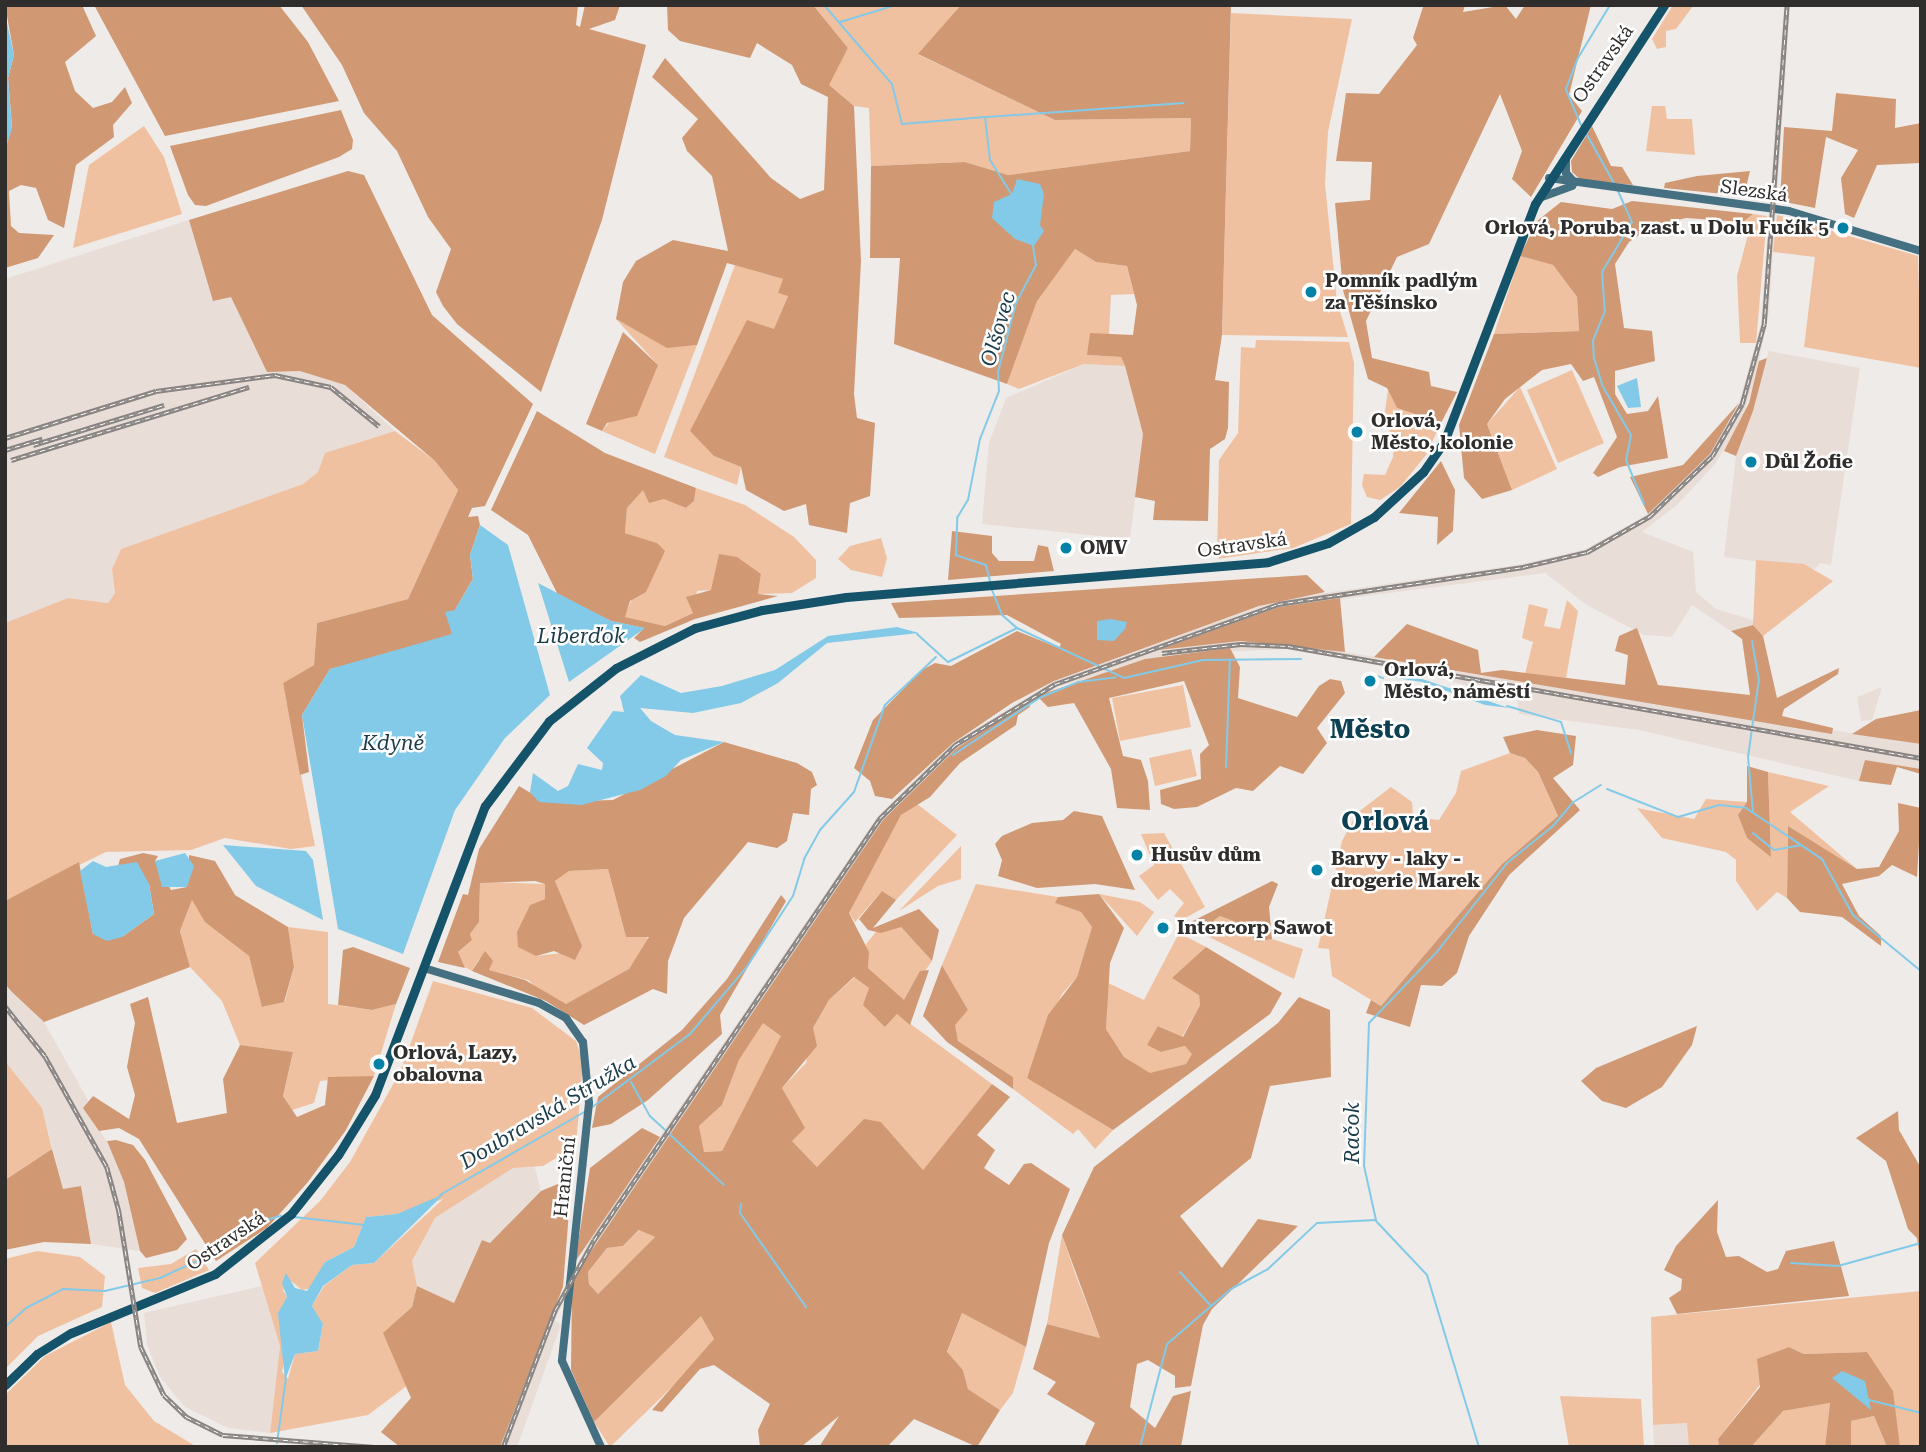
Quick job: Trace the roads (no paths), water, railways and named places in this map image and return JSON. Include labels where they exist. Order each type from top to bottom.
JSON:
[{"type":"main road","name":"Ostravská","points":[[5,1385],[57,1341],[215,1274],[276,1230],[322,1177],[375,1095],[476,824],[520,753],[564,706],[637,655],[695,628],[846,597],[1237,566],[1302,554],[1356,529],[1407,488],[1444,442],[1535,204],[1570,143],[1664,5]]},
{"type":"main road","points":[[1535,204],[1552,190],[1577,185],[1565,167],[1570,143]]},
{"type":"main road","name":"Slezská","points":[[1549,178],[1577,185],[1778,209],[1843,224],[1921,251]]},
{"type":"main road","name":"Hraniční","points":[[424,968],[539,1003],[571,1023],[585,1046],[589,1103],[562,1361],[601,1447]]},
{"type":"water","points":[[5,14],[14,55],[8,78],[12,128],[5,150]]},
{"type":"water","points":[[1017,179],[1040,184],[1044,194],[1040,225],[1044,231],[1034,246],[1015,239],[992,218],[994,202],[1012,194]]},
{"type":"water","points":[[1637,378],[1641,407],[1628,408],[1617,386]]},
{"type":"water","name":"Kdyně","points":[[480,525],[508,545],[550,695],[505,738],[455,810],[403,954],[338,929],[302,715],[330,669],[452,634],[445,612],[455,610],[473,579],[470,555]]},
{"type":"water","name":"Liberďok","points":[[538,583],[611,621],[645,628],[569,682]]},
{"type":"water","points":[[1110,619],[1127,622],[1125,629],[1114,641],[1097,640],[1097,621]]},
{"type":"water","points":[[897,627],[919,633],[827,643],[778,683],[741,703],[693,713],[640,708],[651,721],[675,735],[724,742],[681,760],[666,776],[640,790],[581,805],[539,802],[530,792],[533,773],[558,791],[568,786],[578,764],[602,770],[603,763],[587,748],[613,711],[624,712],[620,696],[641,675],[681,693],[722,686],[775,670],[828,636]]},
{"type":"water","points":[[1382,676],[1422,679],[1509,708],[1485,705],[1422,682]]},
{"type":"water","points":[[223,845],[306,851],[313,860],[323,920],[256,886]]},
{"type":"water","points":[[185,853],[194,866],[187,887],[162,887],[155,861]]},
{"type":"water","points":[[93,861],[106,867],[137,862],[149,884],[154,914],[122,937],[107,941],[93,934],[80,871]]},
{"type":"water","points":[[444,1194],[374,1263],[352,1265],[323,1286],[312,1306],[323,1324],[318,1351],[295,1354],[285,1380],[278,1313],[287,1297],[282,1283],[286,1273],[295,1288],[307,1291],[325,1262],[354,1247],[366,1217],[397,1214]]},
{"type":"water","points":[[1842,1371],[1865,1381],[1871,1410],[1832,1378]]},
{"type":"waterway","name":"Olšovec","points":[[824,5],[892,84],[902,124],[985,117],[990,160],[1012,195]]},
{"type":"waterway","points":[[840,22],[896,5]]},
{"type":"waterway","points":[[1581,125],[1566,89],[1578,58],[1610,5]]},
{"type":"waterway","points":[[987,117],[1184,103]]},
{"type":"waterway","points":[[1586,133],[1614,183]]},
{"type":"waterway","points":[[1618,191],[1632,222],[1602,272],[1605,311],[1593,341],[1594,358],[1602,385],[1631,435],[1626,460],[1644,504]]},
{"type":"waterway","name":"Olšovec","points":[[990,581],[986,565],[956,555],[957,518],[968,500],[980,439],[999,391],[998,372],[1016,303],[1036,265],[1033,245]]},
{"type":"waterway","name":"Olšovec","points":[[992,590],[1002,615],[1017,628]]},
{"type":"waterway","points":[[917,634],[948,662],[1017,628],[1124,678],[1203,660],[1301,659]]},
{"type":"waterway","points":[[1752,641],[1759,679],[1748,757],[1753,812]]},
{"type":"waterway","name":"Doubravská Stružka","points":[[591,1108],[690,1034],[746,968],[793,896],[804,859],[820,830],[854,792],[885,705],[936,657]]},
{"type":"waterway","points":[[1226,767],[1230,660]]},
{"type":"waterway","points":[[1369,673],[1383,678]]},
{"type":"waterway","points":[[953,755],[1039,698],[1078,682],[1116,677]]},
{"type":"waterway","points":[[1507,706],[1561,722],[1571,753]]},
{"type":"waterway","name":"Račok","points":[[1140,1447],[1167,1344],[1231,1289],[1268,1269],[1317,1223],[1376,1220],[1364,1166],[1369,1023],[1436,953],[1507,863],[1553,826],[1572,803],[1601,785]]},
{"type":"waterway","points":[[1607,789],[1678,817],[1719,805],[1746,808],[1822,859],[1853,915],[1921,971]]},
{"type":"waterway","points":[[1753,833],[1774,850],[1801,845]]},
{"type":"waterway","points":[[631,1082],[650,1116],[724,1185]]},
{"type":"waterway","name":"Doubravská Stružka","points":[[440,1195],[586,1111]]},
{"type":"waterway","points":[[741,1204],[740,1213],[806,1307]]},
{"type":"waterway","points":[[5,1327],[26,1308],[63,1289],[105,1291],[160,1278],[210,1255],[256,1223],[281,1216]]},
{"type":"waterway","points":[[294,1217],[365,1225]]},
{"type":"waterway","points":[[1376,1221],[1427,1275],[1479,1447]]},
{"type":"waterway","points":[[1791,1263],[1838,1266],[1921,1243]]},
{"type":"waterway","points":[[1180,1272],[1211,1306]]},
{"type":"waterway","name":"Doubravská Stružka","points":[[277,1443],[286,1378]]},
{"type":"waterway","points":[[1869,1400],[1921,1413]]},
{"type":"railway","points":[[503,1447],[555,1310],[594,1240],[880,818],[955,745],[1055,684],[1278,604],[1523,567],[1587,552],[1650,516],[1712,456],[1742,404],[1764,324],[1787,5]]},
{"type":"railway","points":[[5,438],[156,391],[275,375],[331,387],[379,426]]},
{"type":"railway","points":[[11,460],[249,387]]},
{"type":"railway","points":[[33,445],[164,405]]},
{"type":"railway","points":[[5,450],[42,439]]},
{"type":"railway","points":[[1162,653],[1240,644],[1288,646],[1921,758]]},
{"type":"railway","points":[[5,1006],[45,1056],[107,1167],[119,1211],[141,1347],[164,1395],[187,1417],[223,1435],[375,1447]]},
{"type":"place","name":"Orlová, Poruba, zast. u Dolu Fučík 5","points":[[1843,228]]},
{"type":"place","name":"Pomník padlým za Těšínsko","points":[[1311,292]]},
{"type":"place","name":"Orlová, Město, kolonie","points":[[1357,432]]},
{"type":"place","name":"Důl Žofie","points":[[1751,462]]},
{"type":"place","name":"OMV","points":[[1066,548]]},
{"type":"place","name":"Orlová, Město, náměstí","points":[[1370,681]]},
{"type":"place","name":"Husův dům","points":[[1137,855]]},
{"type":"place","name":"Barvy - laky - drogerie Marek","points":[[1317,870]]},
{"type":"place","name":"Intercorp Sawot","points":[[1163,928]]},
{"type":"place","name":"Orlová, Lazy, obalovna","points":[[379,1064]]},
{"type":"district","name":"Město","points":[[1370,730]]},
{"type":"district","name":"Orlová","points":[[1385,822]]}]
